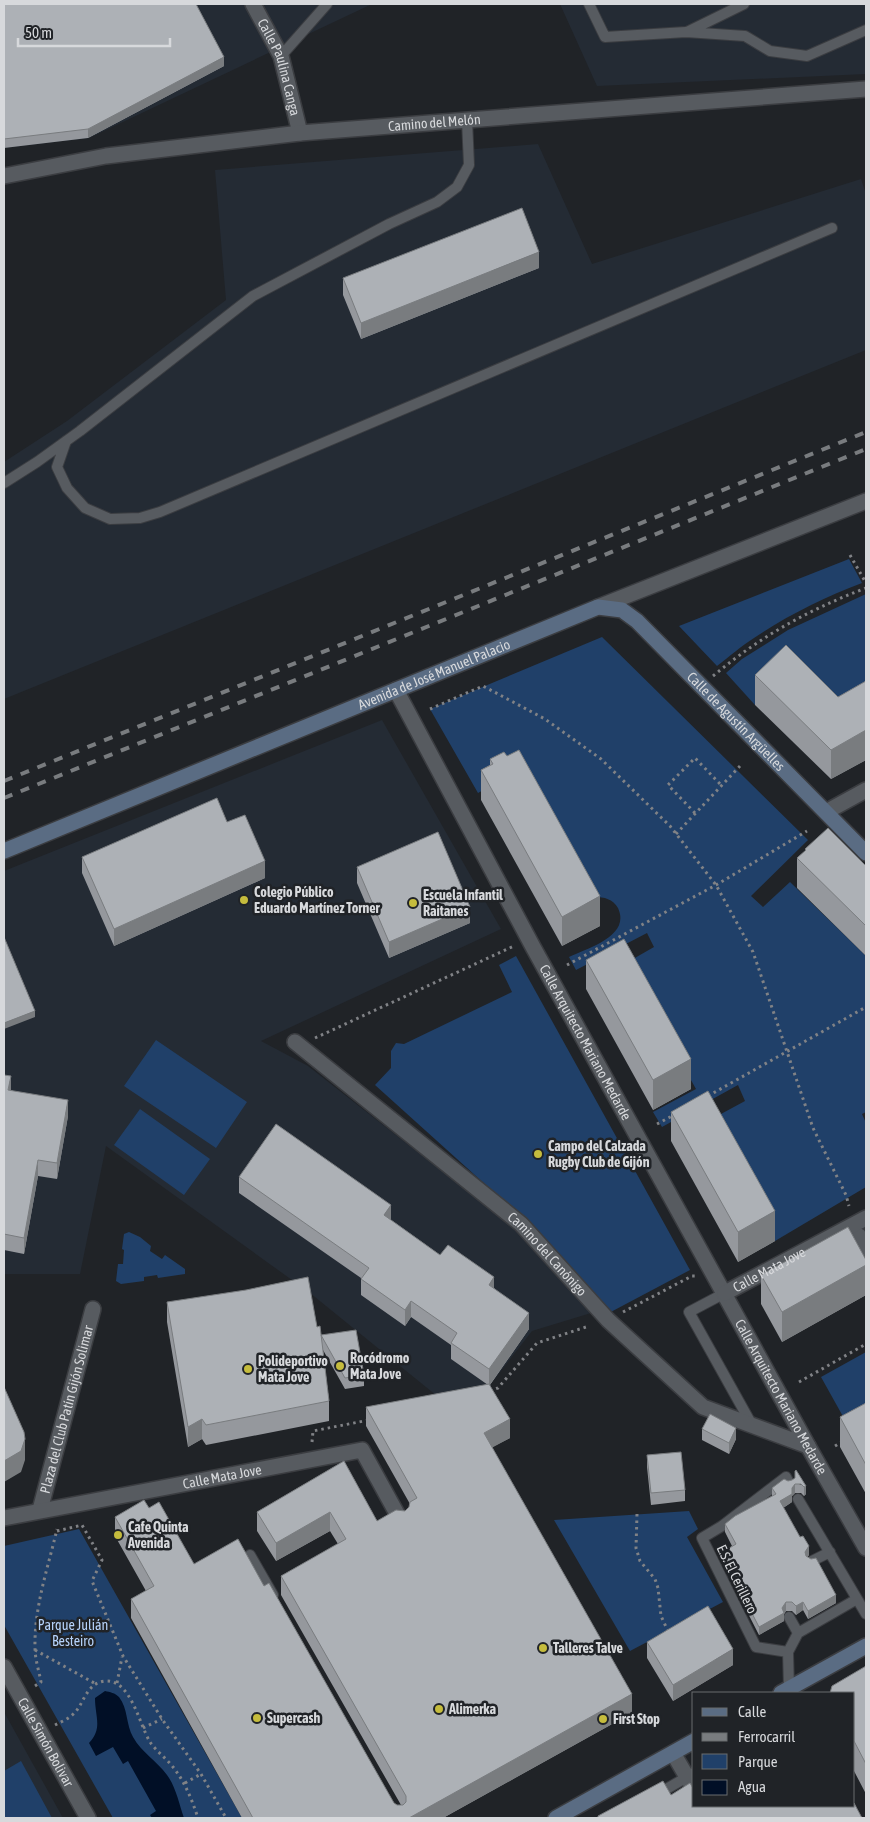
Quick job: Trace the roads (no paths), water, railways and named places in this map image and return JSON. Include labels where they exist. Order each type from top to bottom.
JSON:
[{"type":"street","name":"Calle Paulina Canga","points":[[252,4],[281,56],[300,133]]},
{"type":"street","name":"Camino del Melón","points":[[4,176],[106,156],[300,133],[866,89]]},
{"type":"street","name":"Avenida de José Manuel Palacio","points":[[4,851],[396,690],[866,501]]},
{"type":"street","name":"Calle de Agustín Argüelles","points":[[598,608],[622,610],[637,622],[866,853]]},
{"type":"street","name":"Calle Arquitecto Mariano Medarde","points":[[396,690],[515,914],[866,1548]]},
{"type":"street","points":[[826,812],[866,790]]},
{"type":"street","name":"Camino del Canónigo","points":[[297,1043],[521,1224],[608,1320],[703,1407],[808,1446]]},
{"type":"street","name":"Calle Mata Jove","points":[[725,1293],[866,1218]]},
{"type":"street","name":"Plaza del Club Patín Gijón Solimar","points":[[40,1510],[93,1309]]},
{"type":"street","name":"Calle Mata Jove","points":[[4,1518],[64,1505],[362,1450],[401,1521]]},
{"type":"street","points":[[787,1692],[866,1646]]},
{"type":"street","name":"Calle Simón Bolivar","points":[[4,1667],[88,1818]]},
{"type":"street","points":[[557,1818],[692,1743]]},
{"type":"street","points":[[673,1753],[691,1780]]},
{"type":"lane","points":[[281,56],[327,4]]},
{"type":"lane","points":[[589,4],[605,38],[686,32],[745,36],[770,51],[807,56],[866,30]]},
{"type":"lane","points":[[686,32],[739,5]]},
{"type":"lane","points":[[4,484],[66,441],[252,296],[389,224],[437,202],[450,192],[457,186],[469,165],[467,120]]},
{"type":"lane","points":[[66,441],[57,467],[67,488],[84,508],[110,519],[140,518],[160,512],[832,228]]},
{"type":"lane","points":[[725,1293],[689,1312],[752,1425]]},
{"type":"lane","name":"E.S. El Cerillero","points":[[788,1652],[756,1648],[702,1538],[722,1526],[786,1477],[789,1483]]},
{"type":"lane","points":[[798,1498],[866,1614]]},
{"type":"lane","points":[[812,1562],[830,1552]]},
{"type":"lane","points":[[250,1555],[281,1608]]},
{"type":"lane","points":[[787,1692],[788,1652],[798,1632],[857,1599]]},
{"type":"lane","points":[[790,1617],[798,1632]]},
{"type":"lane","points":[[646,1800],[691,1780]]},
{"type":"water","points":[[105,1691],[111,1692],[122,1701],[133,1737],[170,1780],[184,1818],[152,1818],[150,1815],[156,1811],[128,1761],[123,1764],[113,1747],[96,1756],[89,1743],[97,1727],[95,1698]]},
{"type":"railway","points":[[4,781],[866,432]]},
{"type":"railway","points":[[4,798],[866,449]]},
{"type":"place","name":"Colegio Público Eduardo Martínez Torner","points":[[244,900]]},
{"type":"place","name":"Escuela Infantil Raitanes","points":[[413,903]]},
{"type":"place","name":"Campo del Calzada Rugby Club de Gijón","points":[[538,1154]]},
{"type":"place","name":"Rocódromo Mata Jove","points":[[340,1366]]},
{"type":"place","name":"Polideportivo Mata Jove","points":[[248,1369]]},
{"type":"place","name":"Cafe Quinta Avenida","points":[[118,1535]]},
{"type":"place","name":"Talleres Talve","points":[[543,1648]]},
{"type":"place","name":"Alimerka","points":[[439,1709]]},
{"type":"place","name":"Supercash","points":[[257,1718]]},
{"type":"place","name":"First Stop","points":[[603,1719]]},
{"type":"park label","name":"Parque Julián Besteiro","points":[[73,1634]]}]
